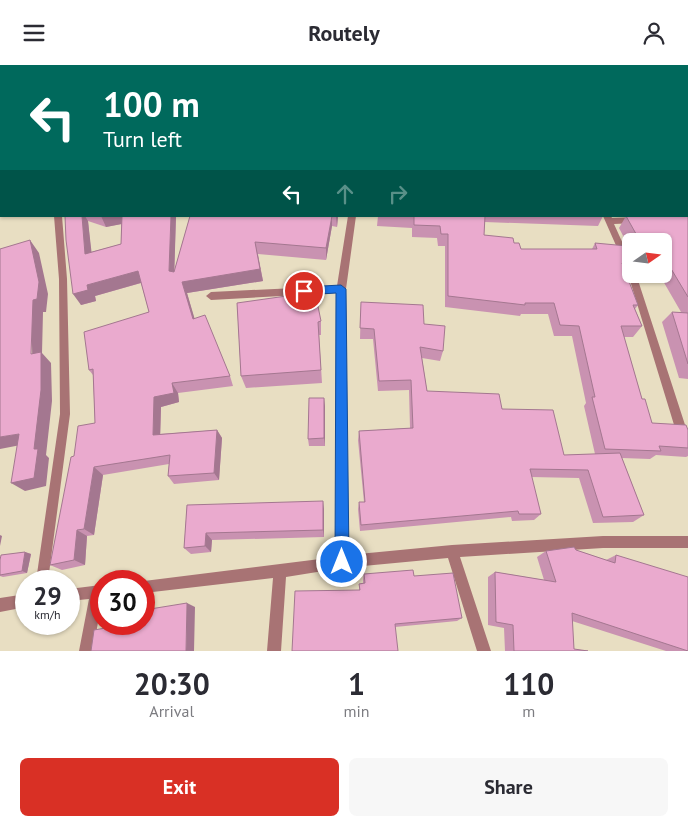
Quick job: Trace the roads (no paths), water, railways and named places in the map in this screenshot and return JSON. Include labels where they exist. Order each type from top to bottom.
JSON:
[{"type":"street","points":[[44,570],[65,414],[63,279],[58,217]]},
{"type":"street","points":[[342,562],[341,289],[352,217]]},
{"type":"street","points":[[622,250],[608,219],[649,219]]},
{"type":"street","points":[[635,283],[688,451]]},
{"type":"street","points":[[211,296],[341,289]]},
{"type":"street","points":[[155,586],[342,562],[452,551],[603,542],[688,542]]},
{"type":"street","points":[[452,551],[484,651]]},
{"type":"street","points":[[274,651],[280,571]]},
{"type":"street","points":[[0,605],[15,603]]},
{"type":"street","points":[[86,651],[90,633]]}]
